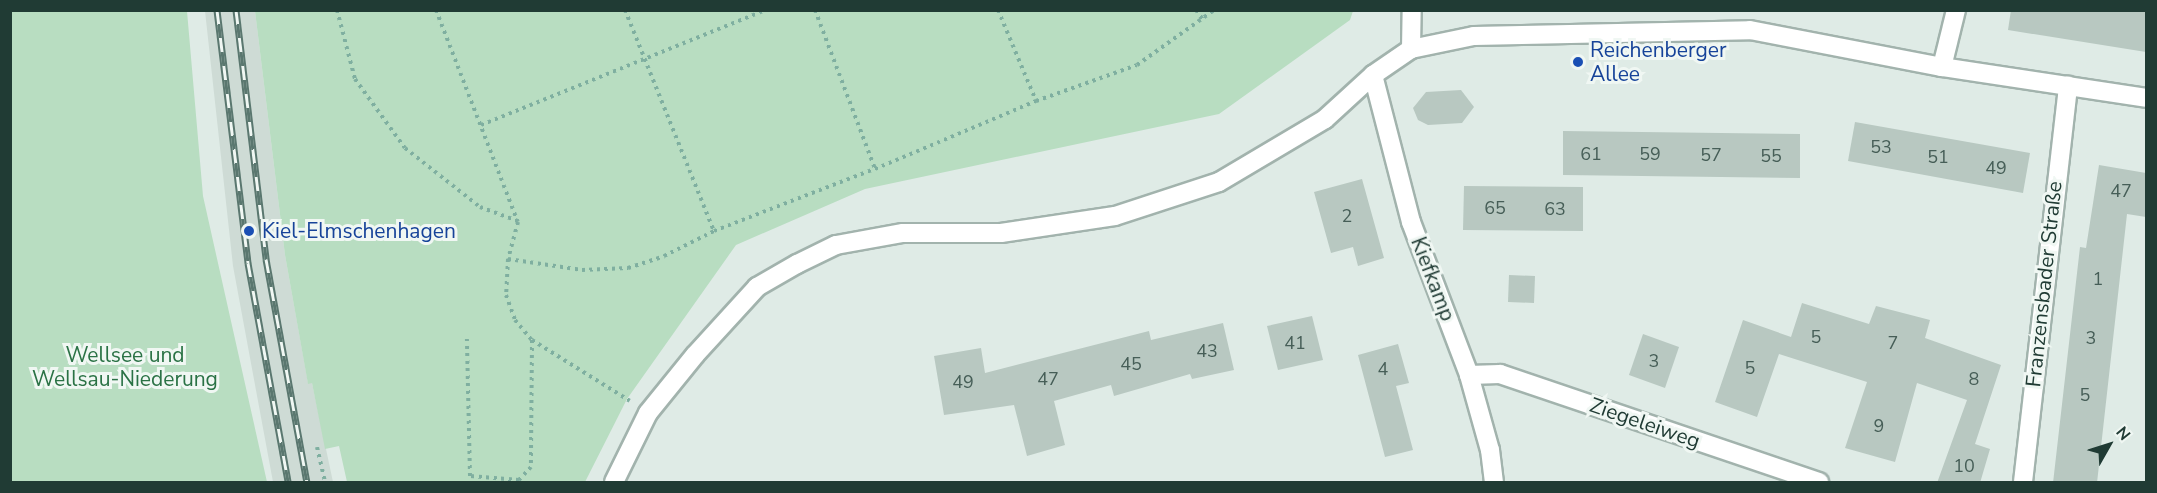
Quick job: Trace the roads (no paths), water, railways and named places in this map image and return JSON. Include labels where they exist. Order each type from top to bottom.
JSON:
[{"type":"street","points":[[1411,49],[1413,10]]},
{"type":"street","points":[[1942,67],[1956,10]]},
{"type":"street","points":[[614,483],[648,413],[695,356],[757,288],[797,264],[836,245],[903,233],[1001,233],[1115,216],[1219,182],[1325,119],[1373,75],[1411,49],[1474,36],[1750,30],[1942,67],[2146,98]]},
{"type":"street","name":"Kiefkamp","points":[[1373,75],[1411,222],[1469,375],[1490,450],[1494,483]]},
{"type":"street","name":"Franzensbader Straße","points":[[2023,483],[2051,208],[2068,86]]},
{"type":"street","name":"Ziegeleiweg","points":[[1469,375],[1500,374],[1819,483]]},
{"type":"railway","points":[[217,10],[248,263],[288,482]]},
{"type":"railway","points":[[236,10],[266,259],[307,482]]},
{"type":"place","name":"Reichenberger Allee","points":[[1578,62]]},
{"type":"place","name":"Kiel-Elmschenhagen","points":[[249,231]]},
{"type":"park label","name":"Wellsee und Wellsau-Niederung","points":[[125,367]]}]
